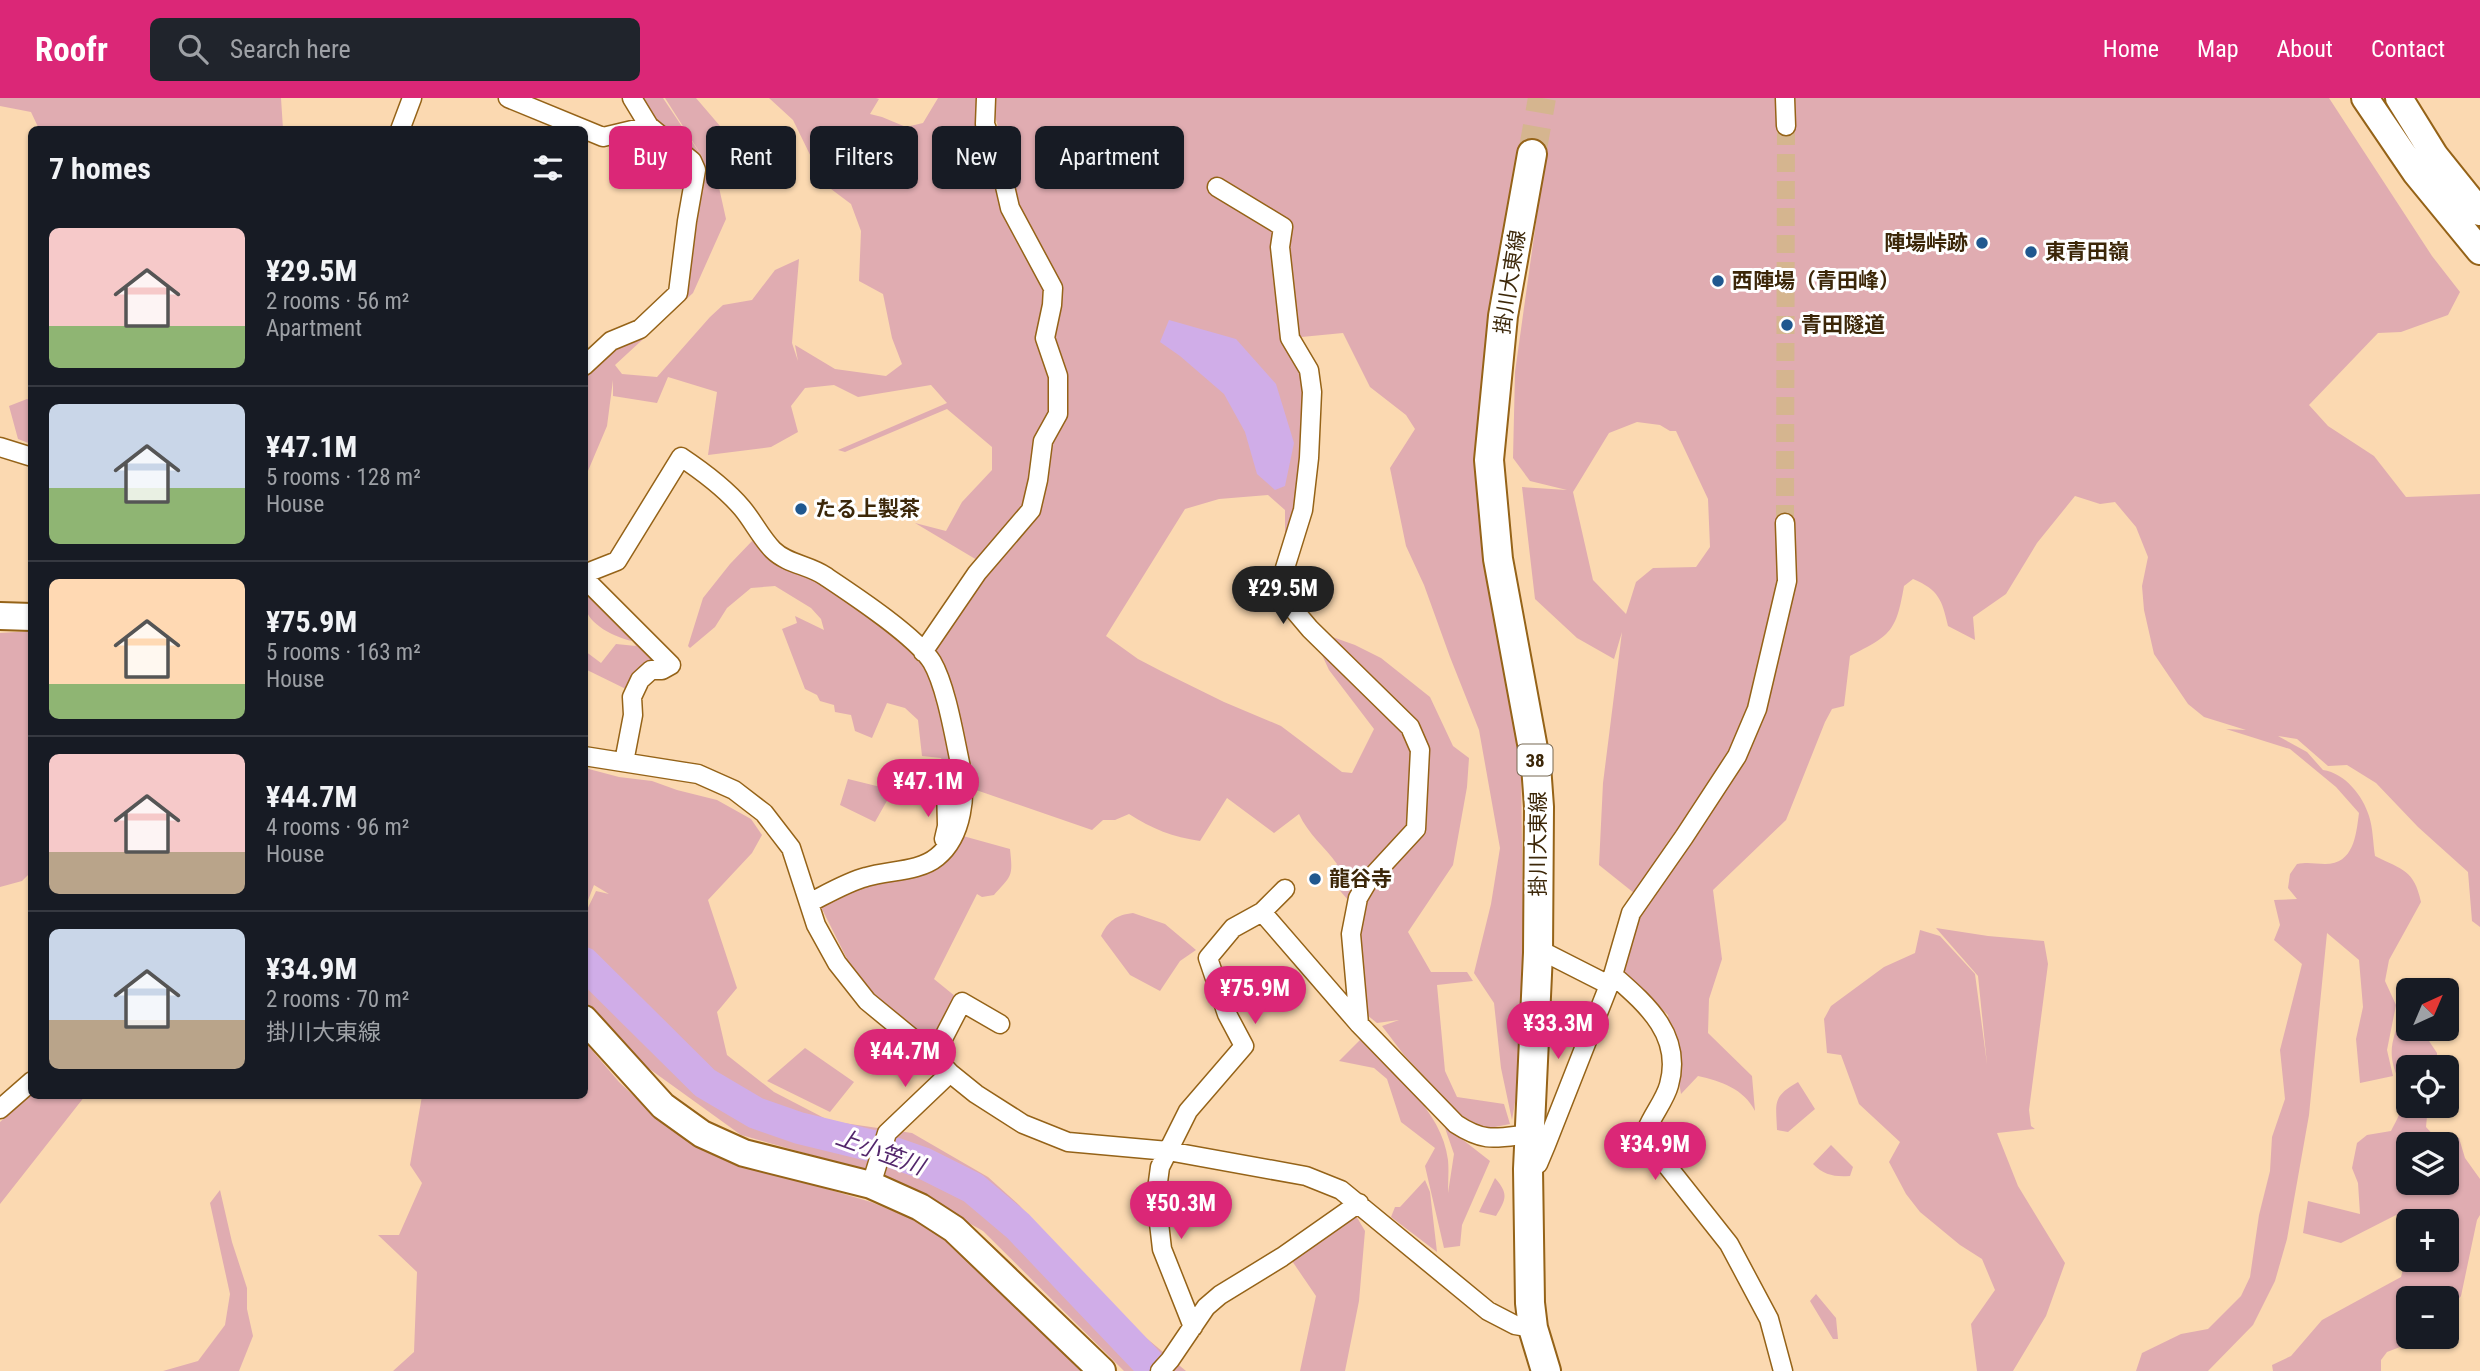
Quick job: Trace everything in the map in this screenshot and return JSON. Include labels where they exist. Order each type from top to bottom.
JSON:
[{"type":"main road","name":"掛川大東線","points":[[1532,154],[1503,316],[1489,460],[1497,559],[1536,765],[1539,807],[1538,953],[1528,1169],[1533,1328],[1546,1371]]},
{"type":"street","points":[[402,126],[412,98]]},
{"type":"street","points":[[508,98],[578,126]]},
{"type":"street","points":[[588,362],[611,341],[640,329],[678,293],[696,170],[692,161],[649,125],[632,98]]},
{"type":"street","points":[[923,652],[977,573],[1031,510],[1043,440],[1058,414],[1058,376],[1045,338],[1053,288],[1010,208],[1001,169],[985,124],[986,98]]},
{"type":"street","points":[[1785,98],[1786,126]]},
{"type":"street","points":[[2365,98],[2434,196],[2480,251]]},
{"type":"street","points":[[2379,98],[2399,129],[2434,196]]},
{"type":"street","points":[[2399,98],[2435,156],[2480,212]]},
{"type":"street","points":[[588,130],[603,136],[649,125]]},
{"type":"street","points":[[1217,187],[1283,227],[1280,247],[1290,338],[1309,370],[1312,392],[1308,469],[1303,510],[1285,568],[1288,603],[1310,629],[1410,727],[1420,750],[1416,829],[1368,881],[1359,898],[1351,934],[1359,1024]]},
{"type":"street","points":[[0,447],[28,456]]},
{"type":"street","points":[[588,574],[617,561],[681,457],[703,472],[741,506],[772,550],[782,558],[815,569],[848,591],[911,640],[932,662],[946,702],[964,782],[960,820],[949,844],[936,858],[865,877],[809,903]]},
{"type":"street","points":[[1528,1169],[1538,1164],[1611,980],[1631,913],[1737,756],[1757,709],[1787,581],[1786,523]]},
{"type":"street","points":[[588,580],[671,666],[662,670],[651,670],[640,680],[632,697],[633,715],[624,762]]},
{"type":"street","points":[[0,616],[28,617]]},
{"type":"street","points":[[588,757],[698,774],[734,790],[764,813],[791,848],[816,925],[837,963],[867,1001],[976,1094],[1023,1124],[1068,1142],[1168,1151],[1306,1176],[1341,1190],[1359,1203],[1489,1311],[1516,1325],[1533,1328]]},
{"type":"street","points":[[926,862],[946,835],[946,784]]},
{"type":"street","points":[[1193,1327],[1162,1249],[1156,1197],[1160,1167],[1188,1111],[1244,1045],[1227,1014],[1208,958],[1233,928],[1262,912],[1285,889]]},
{"type":"street","points":[[1262,912],[1359,1024],[1456,1124],[1474,1136],[1491,1139],[1529,1134]]},
{"type":"street","points":[[1538,953],[1546,953],[1611,980],[1648,1005],[1664,1030],[1672,1060],[1669,1086],[1647,1129],[1653,1148],[1735,1254],[1769,1319],[1783,1371]]},
{"type":"street","points":[[934,1056],[962,1002],[1000,1024]]},
{"type":"street","points":[[588,1023],[663,1106],[702,1134],[744,1153],[873,1180],[954,1228],[1102,1371]]},
{"type":"street","points":[[873,1180],[887,1133],[950,1073]]},
{"type":"street","points":[[0,1109],[28,1084]]},
{"type":"street","points":[[1165,1366],[1206,1307],[1220,1295],[1282,1257],[1359,1203]]},
{"type":"shaded area","points":[[0,98],[281,98],[283,126],[38,126],[31,112],[0,106]]},
{"type":"shaded area","points":[[633,98],[663,98],[682,126],[658,126]]},
{"type":"shaded area","points":[[665,98],[696,98],[720,126],[706,126],[706,189],[719,189],[726,219],[693,293],[615,365],[622,374],[657,377],[723,305],[752,300],[775,270],[799,259],[792,343],[798,361],[795,345],[835,369],[886,376],[902,364],[892,338],[883,294],[859,281],[861,231],[851,204],[831,189],[918,189],[918,126],[910,126],[923,123],[938,98],[976,98],[993,126],[932,126],[932,189],[1021,189],[1021,126],[998,126],[990,98],[2329,98],[2432,256],[2460,292],[2448,315],[2401,332],[2378,333],[2309,405],[2328,426],[2374,456],[2406,497],[2480,494],[2480,927],[2472,921],[2468,872],[2418,827],[2376,783],[2347,765],[2328,766],[2297,739],[2278,736],[2307,752],[2323,770],[2339,776],[2352,787],[2369,816],[2375,856],[2406,872],[2418,891],[2421,902],[2389,960],[2385,981],[2396,1005],[2387,1050],[2393,1076],[2360,1083],[2356,1039],[2363,1007],[2359,960],[2327,933],[2309,1115],[2287,1239],[2275,1281],[2253,1325],[2208,1371],[2136,1371],[2142,1353],[2181,1334],[2208,1329],[2241,1296],[2250,1277],[2259,1215],[2270,1171],[2272,1137],[2285,1099],[2280,1050],[2302,964],[2274,940],[2280,925],[2274,900],[2297,899],[2288,888],[2290,874],[2297,864],[2335,863],[2348,854],[2355,839],[2359,813],[2336,787],[2290,749],[2226,729],[2246,730],[2204,717],[2188,704],[2154,654],[2144,610],[2142,586],[2148,557],[2136,527],[2115,502],[2100,504],[2075,496],[2037,543],[2006,594],[1973,617],[1975,640],[1948,626],[1938,597],[1929,587],[1913,579],[1904,586],[1898,613],[1889,630],[1875,643],[1850,656],[1844,706],[1832,709],[1825,722],[1786,820],[1713,890],[1722,959],[1709,999],[1708,1033],[1752,1076],[1755,1111],[1745,1097],[1731,1087],[1698,1076],[1681,1094],[1668,1015],[1619,968],[1634,893],[1599,865],[1603,783],[1622,632],[1614,659],[1577,638],[1535,599],[1522,487],[1567,490],[1530,481],[1513,458],[1515,372],[1545,158],[1493,317],[1481,385],[1504,669],[1521,772],[1523,921],[1519,1079],[1512,1120],[1501,1068],[1494,1003],[1474,973],[1491,904],[1500,848],[1479,730],[1424,585],[1406,546],[1390,468],[1415,429],[1406,415],[1370,387],[1343,333],[1291,338],[1303,358],[1309,458],[1285,568],[1285,510],[1268,495],[1219,499],[1185,509],[1106,636],[1138,659],[1161,671],[1281,726],[1342,772],[1352,773],[1374,729],[1329,670],[1310,629],[1355,645],[1381,658],[1430,697],[1453,746],[1469,758],[1467,787],[1453,865],[1408,932],[1431,972],[1467,972],[1473,981],[1437,985],[1445,1071],[1457,1097],[1504,1104],[1510,1124],[1485,1129],[1459,1114],[1404,1055],[1382,1026],[1399,1020],[1377,1023],[1357,1007],[1360,945],[1348,900],[1328,877],[1337,864],[1307,828],[1299,814],[1274,833],[1227,798],[1200,841],[1163,832],[1129,814],[1115,820],[1103,820],[1092,830],[950,781],[941,758],[922,756],[918,720],[905,708],[887,703],[872,738],[855,731],[851,715],[835,712],[834,705],[820,701],[817,695],[805,689],[782,629],[797,623],[795,616],[824,630],[821,619],[811,608],[775,586],[751,588],[727,608],[715,627],[690,648],[688,646],[703,598],[753,540],[779,565],[802,571],[928,644],[977,560],[915,523],[946,531],[962,502],[992,470],[992,447],[947,409],[845,452],[838,450],[947,403],[931,385],[858,397],[834,385],[805,388],[791,406],[798,432],[771,447],[708,455],[717,392],[668,377],[657,403],[613,396],[613,380],[607,426],[588,471],[588,366],[678,293],[696,170],[692,165],[692,142],[705,161],[692,141],[692,126],[683,126]],"holes":[[[1637,422],[1660,425],[1670,431],[1676,431],[1708,499],[1710,547],[1696,567],[1653,568],[1636,582],[1626,614],[1593,580],[1573,492],[1609,433]]]},
{"type":"shaded area","points":[[769,98],[876,98],[879,99],[870,114],[904,126],[810,126],[810,155],[793,120]]},
{"type":"shaded area","points":[[1169,320],[1236,339],[1276,384],[1294,443],[1285,486],[1275,490],[1257,474],[1245,432],[1224,394],[1160,342]]},
{"type":"shaded area","points":[[28,399],[28,443],[18,439],[9,406]]},
{"type":"shaded area","points":[[588,588],[632,641],[610,633],[588,614]]},
{"type":"shaded area","points":[[613,611],[666,661],[634,693],[588,670],[588,653],[601,663],[616,644],[636,646]]},
{"type":"shaded area","points":[[28,631],[28,875],[22,881],[0,887],[0,633]]},
{"type":"shaded area","points":[[588,769],[619,777],[652,781],[717,800],[751,819],[762,835],[752,853],[708,900],[737,988],[717,1012],[727,1055],[774,1092],[830,1121],[912,1133],[988,1177],[1019,1205],[1139,1332],[1186,1371],[1124,1371],[983,1231],[886,1176],[741,1135],[644,1065],[588,1004],[588,908],[596,891],[609,894],[594,885],[588,900]]},
{"type":"shaded area","points":[[848,779],[893,790],[875,822],[840,805]]},
{"type":"shaded area","points":[[963,836],[1010,849],[1011,871],[1008,879],[994,895],[982,897],[977,894],[934,979],[961,1001],[933,1051],[859,983],[819,903],[950,849],[954,854]]},
{"type":"shaded area","points":[[1133,913],[1165,924],[1196,950],[1180,961],[1160,991],[1130,975],[1101,936],[1113,920]]},
{"type":"shaded area","points":[[1936,928],[2044,941],[2048,964],[2029,1110],[2031,1126],[2035,1129],[1997,1133],[2018,1186],[2065,1263],[2046,1316],[2013,1371],[1977,1371],[1971,1324],[1995,1290],[1982,1259],[1960,1245],[1920,1212],[1906,1194],[1889,1162],[1900,1142],[1859,1104],[1841,1055],[1827,1053],[1824,1019],[1831,1006],[1884,967],[1915,953],[1920,930],[1940,936],[1975,974],[1987,1064],[1978,976]]},
{"type":"shaded area","points":[[2396,1030],[2396,1041],[2429,1041],[2437,1055],[2396,1055],[2396,1074],[2392,1052]]},
{"type":"shaded area","points":[[1360,1040],[1401,1079],[1436,1125],[1448,1160],[1448,1193],[1454,1154],[1444,1125],[1490,1161],[1462,1225],[1460,1246],[1444,1248],[1425,1166],[1435,1148],[1401,1122],[1387,1079],[1374,1068],[1339,1061]]},
{"type":"shaded area","points":[[588,1046],[619,1082],[667,1127],[729,1160],[871,1202],[927,1225],[995,1281],[1083,1371],[393,1371],[414,1352],[417,1272],[378,1235],[399,1235],[422,1183],[410,1165],[421,1099],[588,1099]]},
{"type":"shaded area","points":[[805,1048],[854,1082],[830,1112],[767,1081]]},
{"type":"shaded area","points":[[1798,1082],[1815,1109],[1788,1132],[1777,1130],[1777,1101]]},
{"type":"shaded area","points":[[28,1097],[28,1099],[83,1099],[0,1204],[0,1122]]},
{"type":"shaded area","points":[[2427,1118],[2426,1127],[2431,1132],[2396,1132],[2396,1195],[2459,1195],[2459,1138],[2465,1158],[2480,1179],[2480,1215],[2461,1296],[2459,1298],[2459,1286],[2396,1286],[2396,1349],[2387,1352],[2381,1360],[2381,1371],[2273,1371],[2272,1365],[2291,1356],[2322,1320],[2401,1277],[2402,1272],[2459,1272],[2459,1209],[2396,1209],[2396,1215],[2341,1243],[2303,1233],[2308,1201],[2360,1214],[2358,1183],[2352,1168],[2357,1143],[2367,1135],[2391,1131],[2397,1120]]},
{"type":"shaded area","points":[[1831,1145],[1853,1167],[1850,1176],[1830,1174],[1813,1164]]},
{"type":"shaded area","points":[[1495,1178],[1504,1193],[1496,1216],[1479,1212]]},
{"type":"shaded area","points":[[1425,1180],[1430,1192],[1437,1252],[1391,1217],[1395,1207],[1400,1207]]},
{"type":"shaded area","points":[[220,1190],[232,1242],[247,1288],[247,1309],[253,1336],[239,1371],[163,1371],[198,1361],[225,1325],[230,1294],[210,1203]]},
{"type":"shaded area","points":[[1349,1204],[1365,1231],[1359,1301],[1345,1371],[1300,1371],[1316,1296],[1290,1258]]},
{"type":"shaded area","points":[[1816,1294],[1836,1318],[1838,1339],[1833,1339],[1810,1301]]},
{"type":"waterway","name":"上小笠川","points":[[588,967],[705,1083],[756,1113],[799,1128],[877,1147],[923,1163],[973,1188],[1018,1226],[1156,1371]]},
{"type":"tunnel","points":[[1532,154],[1542,98]]},
{"type":"tunnel","points":[[1785,523],[1786,126]]},
{"type":"place","name":"陣場峠跡","points":[[1982,243]]},
{"type":"place","name":"東青田嶺","points":[[2031,252]]},
{"type":"place","name":"西陣場（青田峰）","points":[[1718,281]]},
{"type":"place","name":"青田隧道","points":[[1787,325]]},
{"type":"place","name":"たる上製茶","points":[[801,509]]},
{"type":"place","name":"龍谷寺","points":[[1315,879]]}]
